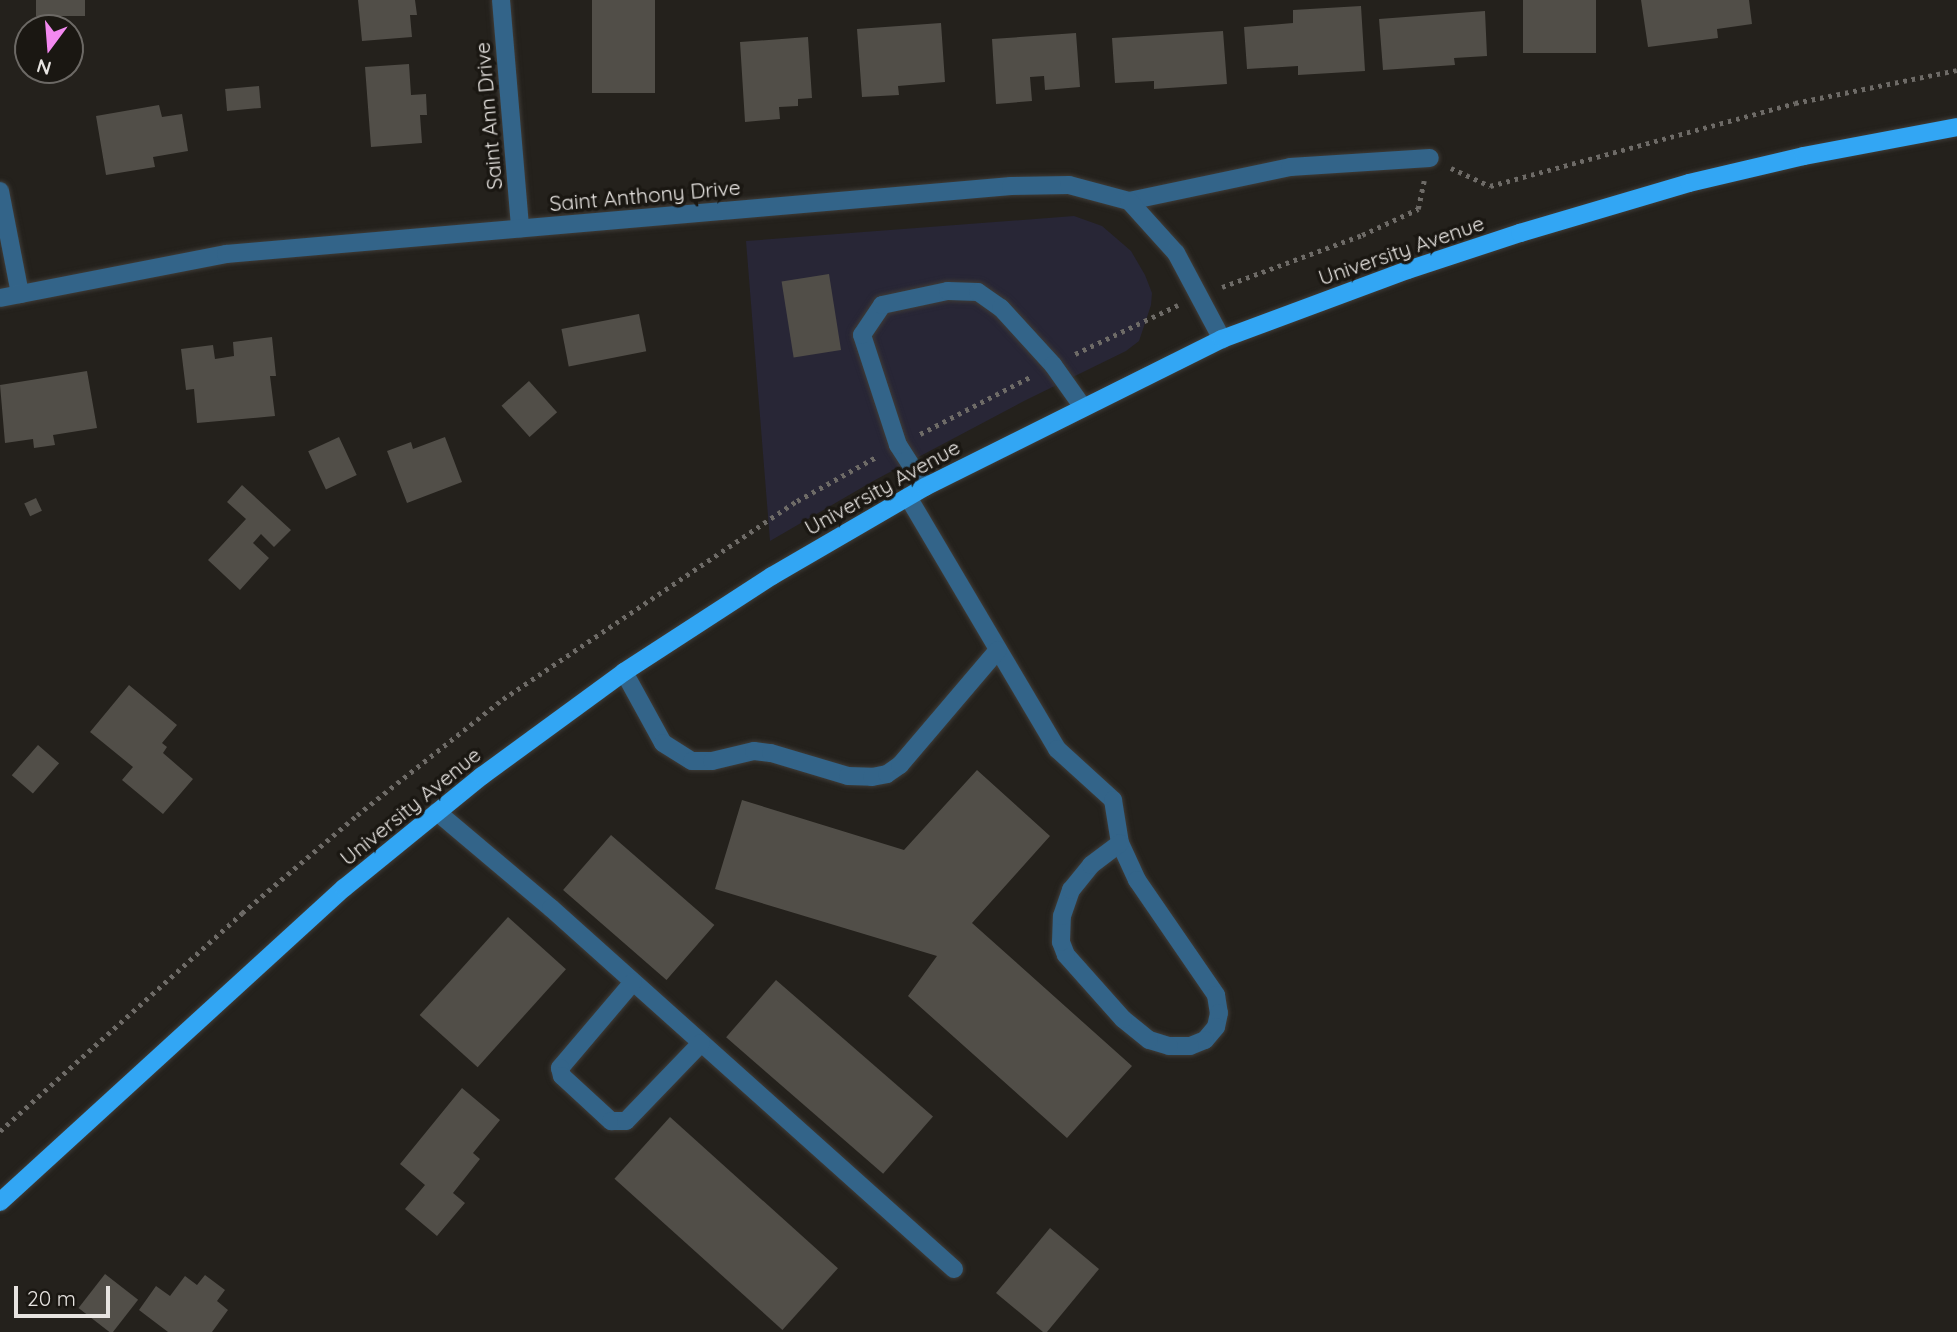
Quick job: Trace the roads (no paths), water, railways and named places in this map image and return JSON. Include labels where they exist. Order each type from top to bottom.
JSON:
[{"type":"main road","name":"University Avenue","points":[[0,1202],[345,888],[437,812],[624,672],[772,576],[925,487],[1082,406],[1222,339],[1520,233],[1689,183],[1804,156],[1957,127]]},
{"type":"street","name":"Saint Ann Drive","points":[[501,0],[520,228]]},
{"type":"street","points":[[1129,201],[1290,167],[1430,158]]},
{"type":"street","name":"Saint Anthony Drive","points":[[0,298],[226,254],[520,228],[1011,186],[1069,185],[1129,201]]},
{"type":"street","points":[[0,191],[20,294]]},
{"type":"street","points":[[1129,201],[1176,253],[1222,339]]},
{"type":"street","points":[[925,487],[898,445],[862,335],[882,305],[948,291],[978,292],[1001,308],[1054,365],[1082,406]]},
{"type":"street","points":[[908,497],[1058,750],[1113,800],[1120,843],[1137,880],[1216,995],[1219,1013],[1216,1027],[1205,1040],[1190,1046],[1169,1046],[1149,1040],[1123,1019],[1066,955],[1061,942],[1062,916],[1071,890],[1091,865],[1120,843]]},
{"type":"street","points":[[624,672],[663,743],[692,761],[720,760],[754,751],[771,753],[848,775],[872,777],[887,774],[900,765],[998,650]]},
{"type":"street","points":[[437,812],[633,982],[954,1269]]},
{"type":"street","points":[[633,982],[560,1068],[562,1076],[611,1121],[626,1121],[701,1043]]}]
